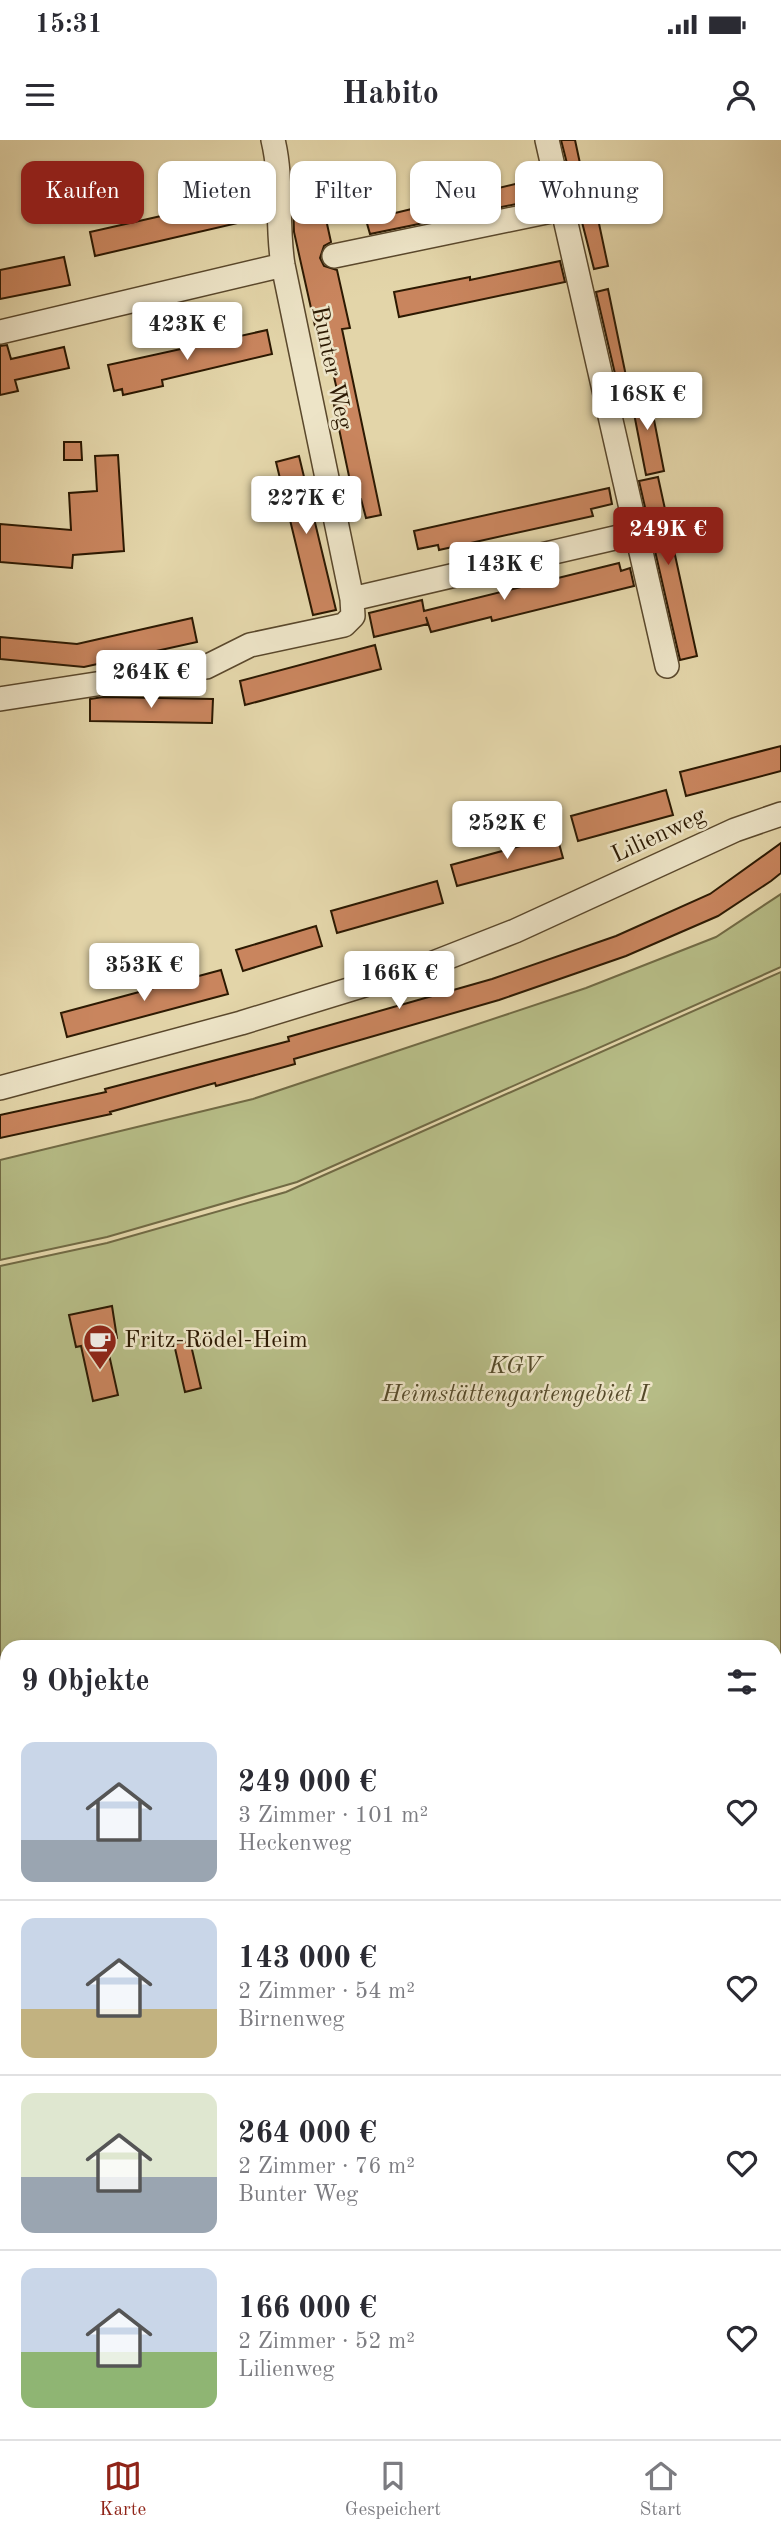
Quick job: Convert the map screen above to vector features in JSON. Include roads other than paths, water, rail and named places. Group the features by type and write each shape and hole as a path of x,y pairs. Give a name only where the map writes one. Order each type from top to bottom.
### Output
{"street":[{"name":"Bunter Weg","path":"273,140 278,166 278,223 283,265 352,598"},
{"path":"547,140 551,161"},
{"path":"334,256 515,219"},
{"path":"564,224 667,666"},
{"path":"0,332 283,265"},
{"path":"0,699 214,665 243,647 346,624 353,615 352,598 636,533"},
{"name":"Lilienweg","path":"0,1088 241,1023 422,967 515,931 735,830 781,814"}],"place":[{"name":"Fritz-Rödel-Heim","path":"100,1371"}],"park label":[{"name":"KGV Heimstättengartengebiet I","path":"515,1381"}]}
